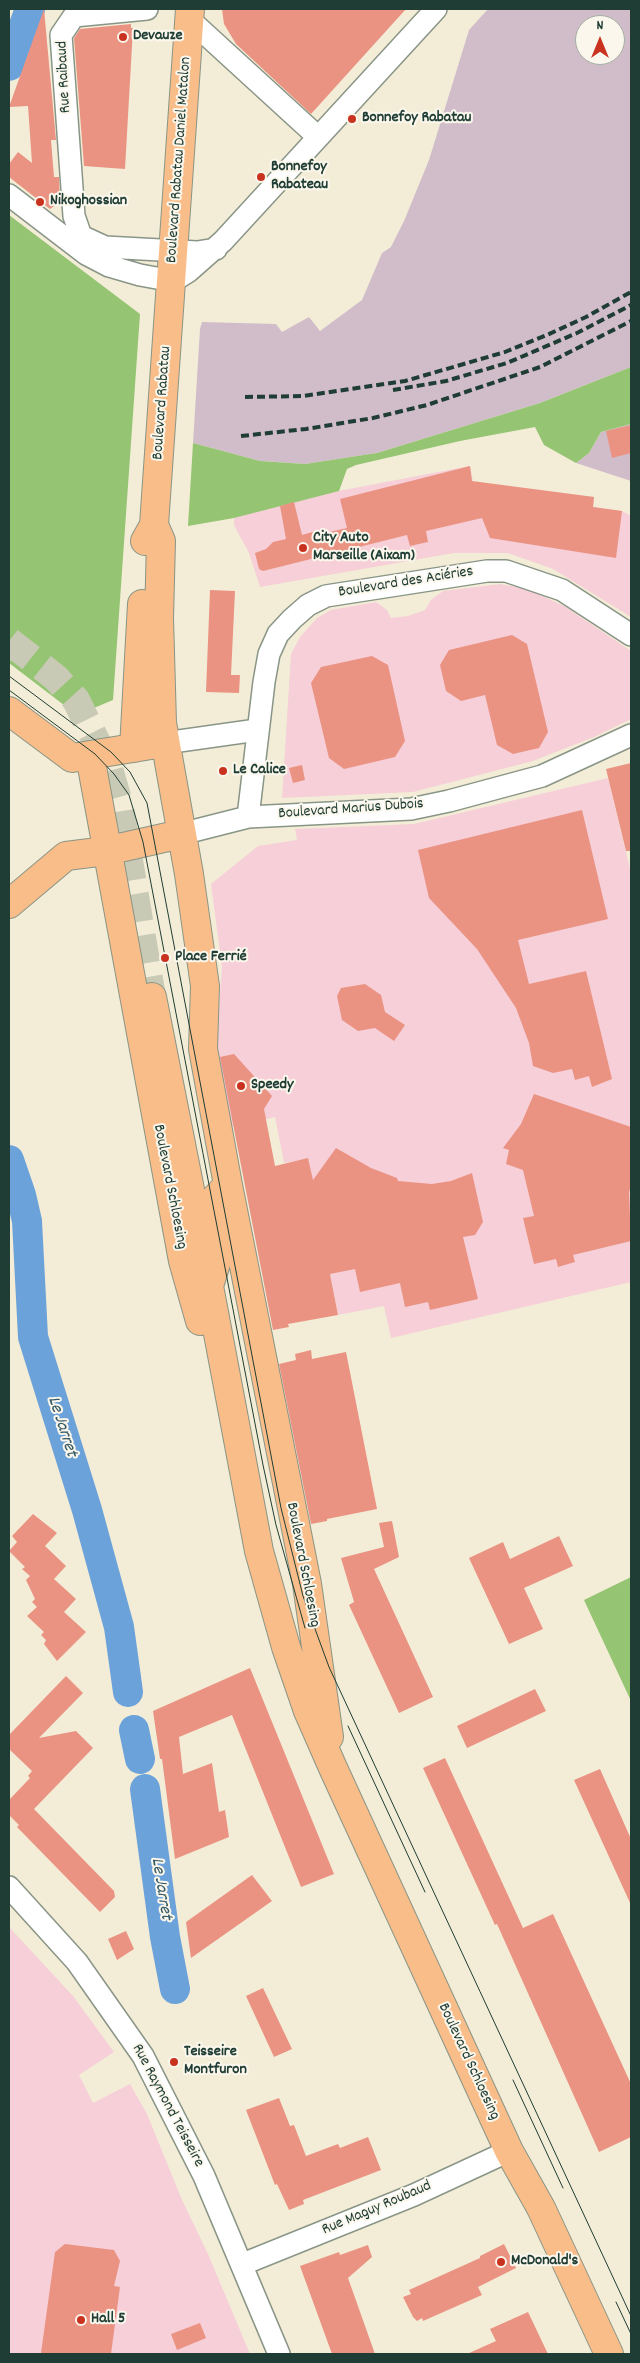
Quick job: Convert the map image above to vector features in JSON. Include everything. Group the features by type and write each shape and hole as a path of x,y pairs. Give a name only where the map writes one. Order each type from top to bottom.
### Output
{"main road":[{"name":"Boulevard Rabatau Daniel Matalon","path":"173,281 190,14"},
{"name":"Boulevard Rabatau","path":"173,281 154,525 161,541 158,618 162,723 181,834"},
{"name":"Boulevard Rabatau","path":"134,748 144,540 154,525"},
{"path":"9,711 72,758 165,743"},
{"name":"Boulevard Schloesing","path":"90,756 183,1261 209,1354 236,1486 252,1516"},
{"path":"9,904 66,856 106,851 181,834"},
{"name":"Boulevard Schloesing","path":"181,834 190,874 204,986 203,1049 228,1186 307,1584 333,1768"},
{"path":"152,997 209,1286"},
{"name":"Boulevard Schloesing","path":"228,1186 208,1207 217,1260 209,1286 259,1551 286,1647 308,1711 333,1768 509,2151 541,2208 608,2354"}],"street":[{"name":"Rue Raibaud","path":"147,9 74,16 61,35 74,216 81,236 105,247 197,252 216,249"},
{"path":"9,196 66,240 109,266 140,275 173,281 190,271 216,249 436,9"},
{"path":"190,14 318,137"},
{"name":"Rue Raibaud","path":"66,240 74,216"},
{"name":"Boulevard des Aciéries","path":"248,817 257,730 269,654 278,634 308,605 326,596 440,577 487,571 506,571 562,590 631,635"},
{"path":"165,743 257,730"},
{"name":"Boulevard Marius Dubois","path":"181,834 248,817 411,809 449,801 542,776 631,735"},
{"name":"Rue Raymond Teisseire","path":"9,1886 77,1962 143,2056 204,2176 243,2264 279,2354"},
{"name":"Rue Maguy Roubaud","path":"243,2264 414,2195 509,2151"}],"shaded area":[{"path":"488,9 631,9 631,367 540,403 377,453 305,464 260,461 193,443 202,322 276,324 282,332 309,317 320,331 362,300 382,253 391,247 404,221 429,160 469,30"},
{"path":"631,424 631,481 576,463 589,453 601,432"},
{"path":"470,466 473,482 594,497 593,507 622,511 631,516 631,617 553,569 508,553 454,553 260,587 249,553 234,525 234,518 323,494"},
{"path":"500,584 528,589 564,606 631,651 631,719 594,737 533,761 413,792 282,798 291,654 300,637 317,618 331,610 376,602 387,610 391,618 408,616 425,610 431,600 443,591"},
{"path":"608,778 631,873 631,1282 391,1338 384,1306 338,1315 308,1159 284,1163 275,1117 231,1127 216,1046 222,967 211,884 258,846 297,840 295,829 414,824"},
{"path":"9,1927 73,1996 114,2052 79,2075 93,2103 130,2084 147,2114 182,2200 208,2254 250,2354 9,2354"}],"green space":[{"path":"9,215 140,314 113,700 77,715 9,663 13,656 9,652"},
{"path":"631,367 631,424 601,432 589,453 576,463 544,445 535,427 460,441 356,465 347,469 339,491 234,518 188,526 193,443 260,461 305,464 377,453 540,403"},
{"path":"631,1577 631,1701 584,1600"}],"building":[{"path":"44,9 56,140 51,140 54,177 59,177 60,202 50,209 9,177 9,164 18,152 32,163 28,106 9,107"},
{"path":"222,9 406,9 311,114 236,44 224,24"},
{"path":"131,24 131,28 133,28 125,169 84,166 74,38 80,29"},
{"path":"631,425 631,453 612,458 606,431"},
{"path":"470,466 472,481 594,497 593,507 622,511 616,558 490,538 482,518 426,531 428,542 410,546 407,535 263,571 259,569 255,553 266,549 273,542 286,539 280,506 294,502 302,535 316,531 316,535 347,528 340,499"},
{"path":"210,590 235,591 231,675 240,675 239,693 206,692"},
{"path":"512,635 527,644 548,732 539,748 513,754 497,745 485,695 461,701 446,691 440,665 449,650"},
{"path":"372,656 388,665 405,741 395,757 344,769 329,758 311,683 321,667"},
{"path":"631,763 631,851 626,851 606,769"},
{"path":"302,765 305,780 293,783 289,768"},
{"path":"582,810 608,919 518,940 529,984 586,971 612,1079 592,1087 589,1076 575,1080 572,1069 553,1073 533,1066 529,1043 516,1008 477,949 429,898 418,850"},
{"path":"365,984 381,995 385,1012 405,1025 394,1041 375,1028 358,1031 342,1020 337,996 341,988"},
{"path":"234,1054 272,1096 264,1109 275,1166 308,1158 313,1180 336,1148 371,1168 397,1178 398,1181 432,1184 451,1181 472,1173 483,1222 475,1235 463,1237 478,1299 430,1310 428,1302 405,1307 400,1283 360,1292 355,1269 330,1274 338,1315 288,1324 289,1327 273,1330 220,1057"},
{"path":"534,1094 631,1127 631,1186 629,1192 631,1241 573,1255 575,1262 558,1267 556,1259 534,1264 523,1218 534,1216 523,1170 506,1164 509,1150 503,1148 521,1124"},
{"path":"311,1350 312,1359 346,1352 377,1509 311,1524 279,1364 296,1360 295,1354"},
{"path":"33,1514 57,1533 45,1546 66,1566 54,1579 76,1599 64,1612 86,1632 57,1661 44,1644 46,1640 41,1635 44,1632 27,1616 37,1607 32,1602 35,1599 26,1580 30,1576 22,1569 25,1567 9,1551 17,1542 12,1536"},
{"path":"392,1521 399,1557 374,1569 433,1697 399,1713 349,1605 354,1602 341,1558 384,1547 379,1523"},
{"path":"559,1536 573,1566 524,1588 543,1629 509,1644 469,1558 503,1542 510,1559"},
{"path":"250,1668 334,1874 301,1887 232,1715 179,1737 183,1774 212,1763 219,1812 225,1810 229,1837 175,1859 162,1759 160,1759 153,1711"},
{"path":"66,1676 83,1693 39,1738 76,1731 93,1748 34,1809 114,1891 115,1897 100,1912 17,1827 19,1825 9,1815 9,1800 30,1778 28,1776 32,1771 9,1749 9,1735"},
{"path":"535,1689 546,1711 467,1748 457,1726"},
{"path":"445,1758 523,1928 553,1914 631,2084 631,2137 599,2152 497,1924 495,1925 423,1768"},
{"path":"600,1769 631,1839 631,1905 574,1780"},
{"path":"252,1875 272,1901 191,1958 186,1922"},
{"path":"126,1931 134,1949 117,1960 108,1939"},
{"path":"263,1988 292,2049 274,2057 246,1996"},
{"path":"279,2098 290,2126 294,2125 306,2156 338,2144 340,2148 368,2137 381,2170 303,2200 304,2204 289,2210 277,2184 275,2185 246,2110"},
{"name":"Hall 5","path":"65,2244 114,2250 120,2261 114,2286 120,2287 111,2354 41,2353 55,2252"},
{"path":"504,2244 516,2268 478,2287 482,2295 423,2321 422,2318 417,2321 413,2317 403,2297 411,2294 409,2290 480,2258 480,2256"},
{"path":"368,2245 372,2257 348,2278 375,2354 332,2354 300,2266 339,2252 340,2255"},
{"path":"528,2312 548,2354 467,2354 496,2341 490,2329"},
{"path":"200,2323 206,2338 177,2350 171,2334"}],"waterway":[{"name":"Le Jarret","path":"9,66 30,9"},
{"name":"Le Jarret","path":"9,1160 21,1195 27,1221 33,1337 87,1510 119,1627 128,1692"},
{"name":"Le Jarret","path":"134,1730 140,1759"},
{"name":"Le Jarret","path":"145,1789 165,1937 175,1989"}],"tunnel":[{"path":"9,641 56,678 76,700 108,765 120,807 152,997"}],"tram line":[{"path":"9,676 111,752 130,772 147,803 281,1508 303,1596 329,1667 631,2316"},
{"path":"9,690 95,754 114,774 129,795 143,842 263,1465 276,1525 305,1628"},
{"path":"348,1726 425,1892"},
{"path":"513,2080 563,2188"},
{"path":"616,2302 631,2334"}],"railway":[{"path":"245,397 303,396 405,381 505,352 586,317 631,292"},
{"path":"393,390 446,381 507,363 577,333 631,305"},
{"path":"241,436 306,429 373,418 427,405 540,367 631,321"}],"place":[{"name":"Devauze","path":"123,37"},
{"name":"Bonnefoy Rabatau","path":"352,119"},
{"name":"Bonnefoy Rabateau","path":"261,177"},
{"name":"Nikoghossian","path":"40,202"},
{"name":"City Auto Marseille (Aixam)","path":"303,548"},
{"name":"Le Calice","path":"223,771"},
{"name":"Place Ferrié","path":"165,958"},
{"name":"Speedy","path":"241,1086"},
{"name":"Teisseire Montfuron","path":"174,2062"},
{"name":"McDonald's","path":"501,2262"},
{"name":"Hall 5","path":"81,2320"}]}
